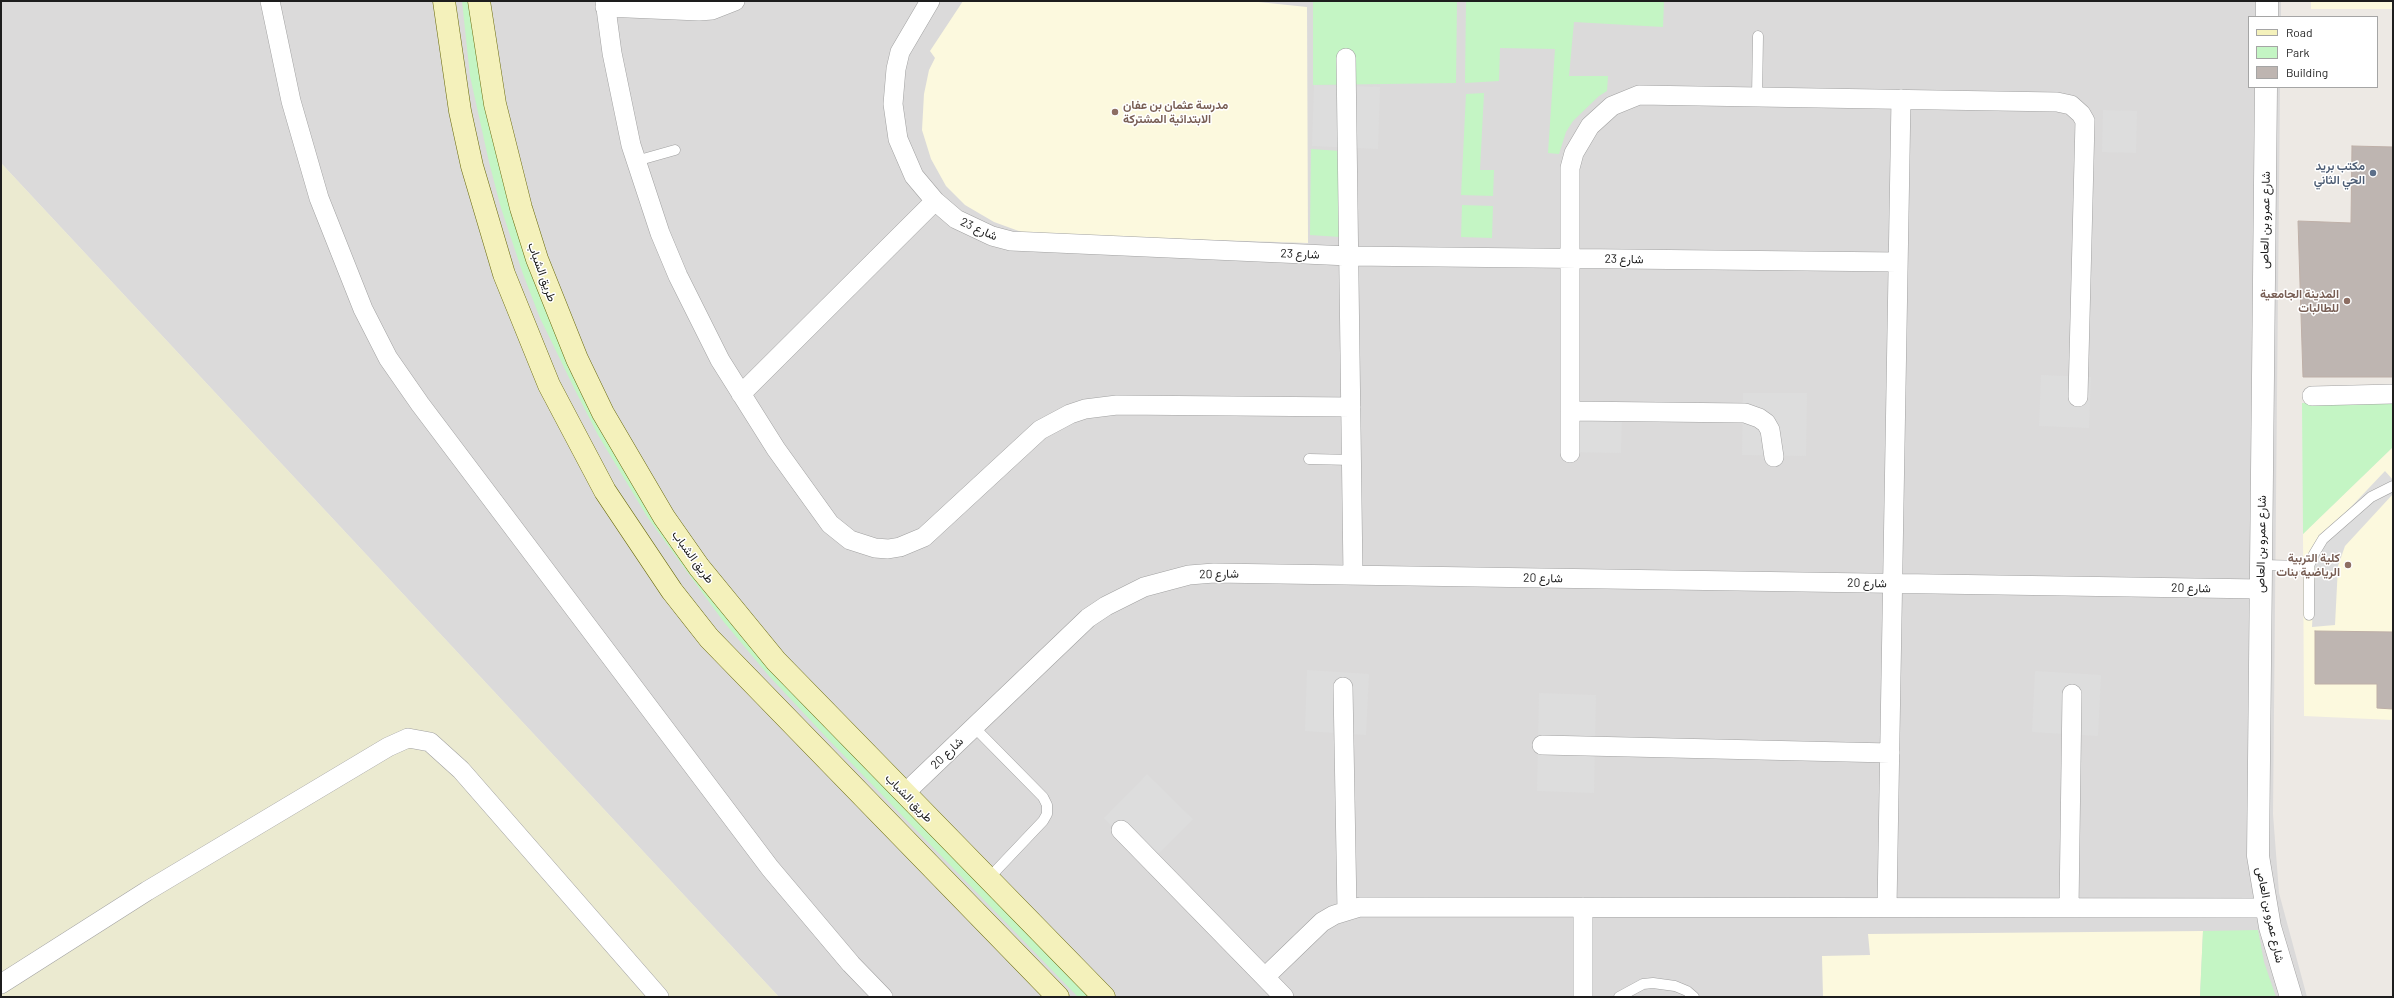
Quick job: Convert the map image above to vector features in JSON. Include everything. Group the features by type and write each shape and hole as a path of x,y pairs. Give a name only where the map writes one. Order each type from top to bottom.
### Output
{"main road":[{"path":"444,1 459,104 472,166 504,274 549,385 576,439 605,491 642,548 709,638 1058,997"},
{"name":"طريق الشباب","path":"479,1 495,104 520,208 556,309 604,413 633,466 664,517 699,567 736,615 776,661 1104,997"}],"street":[{"path":"270,1 291,101 319,198 363,309 388,358 420,404 770,868 846,958 884,997"},
{"path":"735,1 712,10 699,11 605,4 620,99 636,161 660,233 678,276 702,326 741,394 776,450 830,524 839,533 862,545 888,549 900,547 924,537 1026,441 1040,430 1070,414 1101,406 1351,407"},
{"name":"شارع 23","path":"930,1 900,52 893,87 893,104 898,139 914,176 935,201 956,219 973,229 1011,241 1348,256 1897,262"},
{"path":"2267,1 2267,16"},
{"path":"1346,58 1353,576"},
{"name":"شارع عمرو بن العاص","path":"2266,88 2258,856 2266,908 2291,997"},
{"path":"1570,453 1570,168 1581,138 1600,115 1625,100 1640,95 2057,102 2071,105 2081,114 2084,121 2078,397"},
{"path":"1887,907 1901,99"},
{"path":"741,394 935,201"},
{"path":"2312,396 2393,394"},
{"path":"1570,411 1745,413 1759,418 1770,430 1774,457"},
{"name":"شارع 20","path":"905,793 1088,618 1118,599 1144,587 1189,575 1214,573 2261,589"},
{"path":"1343,687 1346,910"},
{"path":"2069,908 2072,694"},
{"path":"1,984 147,891 388,747 408,738 430,742 461,770 659,997"},
{"path":"1542,745 1890,753"},
{"path":"1121,830 1284,997"},
{"path":"1265,977 1322,922 1346,910 1360,907 2266,908"},
{"path":"1583,907 1583,997"}],"lane":[{"path":"1757,97 1758,36"},
{"path":"636,161 675,150"},
{"path":"1309,459 1352,460"},
{"path":"2309,615 2309,566 2323,539 2371,497 2393,486"},
{"path":"2261,565 2309,566"},
{"path":"974,727 1043,797 1047,805 1047,814 1043,821 988,879"},
{"path":"1619,997 1643,984 1653,983 1675,986 1687,991 1694,997"}],"shaded area":[{"path":"1,1 2281,1 2281,16 2248,16 2248,88 2280,88 2273,814 2279,893 2307,997 779,997 1,163"},
{"name":"مدرسة عثمان بن عفان الابتدائية المشتركة","path":"963,1 1249,1 1307,7 1308,243 1027,234 994,222 965,205 946,186 931,159 922,130 924,94 929,70 935,58 930,51"},
{"path":"2311,1 2393,1 2393,9 2311,9"},
{"path":"1314,85 1380,87 1378,149 1312,146"},
{"path":"2103,110 2137,111 2136,153 2102,152"},
{"path":"2041,375 2091,377 2089,428 2039,426"},
{"path":"1743,393 1807,393 1806,456 1742,455"},
{"path":"1562,414 1622,416 1621,453 1561,452"},
{"name":"كلية التربية الرياضية بنات","path":"2393,447 2393,720 2304,716 2303,534"},
{"path":"2385,471 2393,480 2393,494 2345,546 2338,566 2335,625 2312,627 2316,544"},
{"path":"1307,670 1369,674 1366,735 1305,731"},
{"path":"2035,671 2101,675 2098,736 2032,732"},
{"path":"1539,693 1596,695 1594,793 1537,791"},
{"path":"1147,774 1193,819 1149,863 1104,818"},
{"path":"2203,931 2200,997 1823,997 1822,956 1870,955 1868,934"}],"green space":[{"path":"462,1 476,1 545,292 709,582 1096,997 1078,997 827,738 769,676 723,621 648,518 598,435 540,318 523,274 501,208 489,162 470,76"},
{"path":"1313,1 1457,1 1456,83 1313,85"},
{"path":"1466,1 1664,1 1663,27 1574,22 1569,76 1608,76 1607,91 1599,96 1573,121 1566,132 1559,154 1548,153 1555,49 1500,48 1499,81 1465,83"},
{"path":"1484,93 1480,170 1494,170 1493,196 1461,195 1466,94"},
{"path":"1311,149 1341,151 1340,237 1310,235"},
{"path":"1,163 725,939 779,997 1,997"},
{"path":"1462,205 1493,206 1492,238 1461,237"},
{"path":"2393,401 2393,447 2303,534 2302,403"},
{"path":"2258,930 2264,962 2276,997 2200,997 2203,931"}],"building":[{"name":"المدينة الجامعية للطالبات","path":"2352,146 2393,147 2393,377 2303,377 2298,221 2351,223"},
{"path":"2315,631 2393,632 2393,709 2377,708 2377,684 2315,684"}],"place":[{"name":"مدرسة عثمان بن عفان الابتدائية المشتركة","path":"1115,112"},
{"name":"مكتب بريد الحي الثاني","path":"2373,173"},
{"name":"المدينة الجامعية للطالبات","path":"2347,301"},
{"name":"كلية التربية الرياضية بنات","path":"2348,565"}]}
